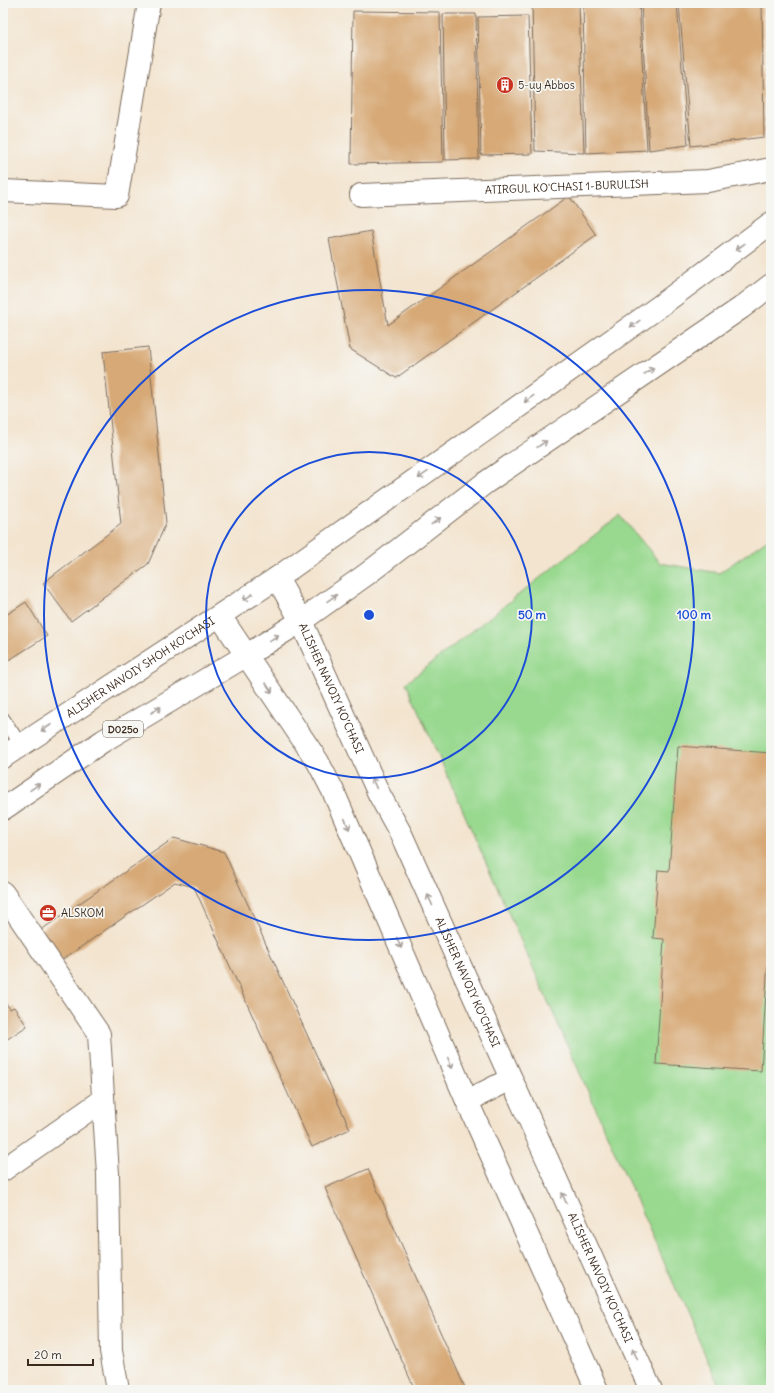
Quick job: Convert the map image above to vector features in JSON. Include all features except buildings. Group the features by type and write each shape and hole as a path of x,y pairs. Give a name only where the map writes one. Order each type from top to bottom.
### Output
{"main road":[{"path":"3,191 117,196 150,3"},
{"name":"ATIRGUL KO'CHASI 1-BURULISH","path":"361,195 708,181 771,169"},
{"name":"ALISHER NAVOIY SHOH KO'CHASI","path":"3,757 277,578 650,313 771,224"},
{"path":"301,621 367,574 485,483 771,286"},
{"name":"ALISHER NAVOIY KO’CHASI","path":"277,578 301,621 379,794 401,834 650,1390"},
{"path":"220,616 318,762 333,791 467,1101 597,1390"},
{"name":"D025o","path":"3,809 103,742 301,621"},
{"path":"3,893 99,1034 108,1174 111,1351 118,1390"},
{"path":"467,1101 511,1079"},
{"path":"3,1170 104,1100"}],"lane":[{"path":"3,718 21,745"}],"green space":[{"path":"620,515 660,563 719,573 771,537 771,1390 721,1390 406,683"}],"place":[{"name":"5-uy Abbos","path":"505,85"},
{"name":"ALSKOM","path":"48,913"}]}
